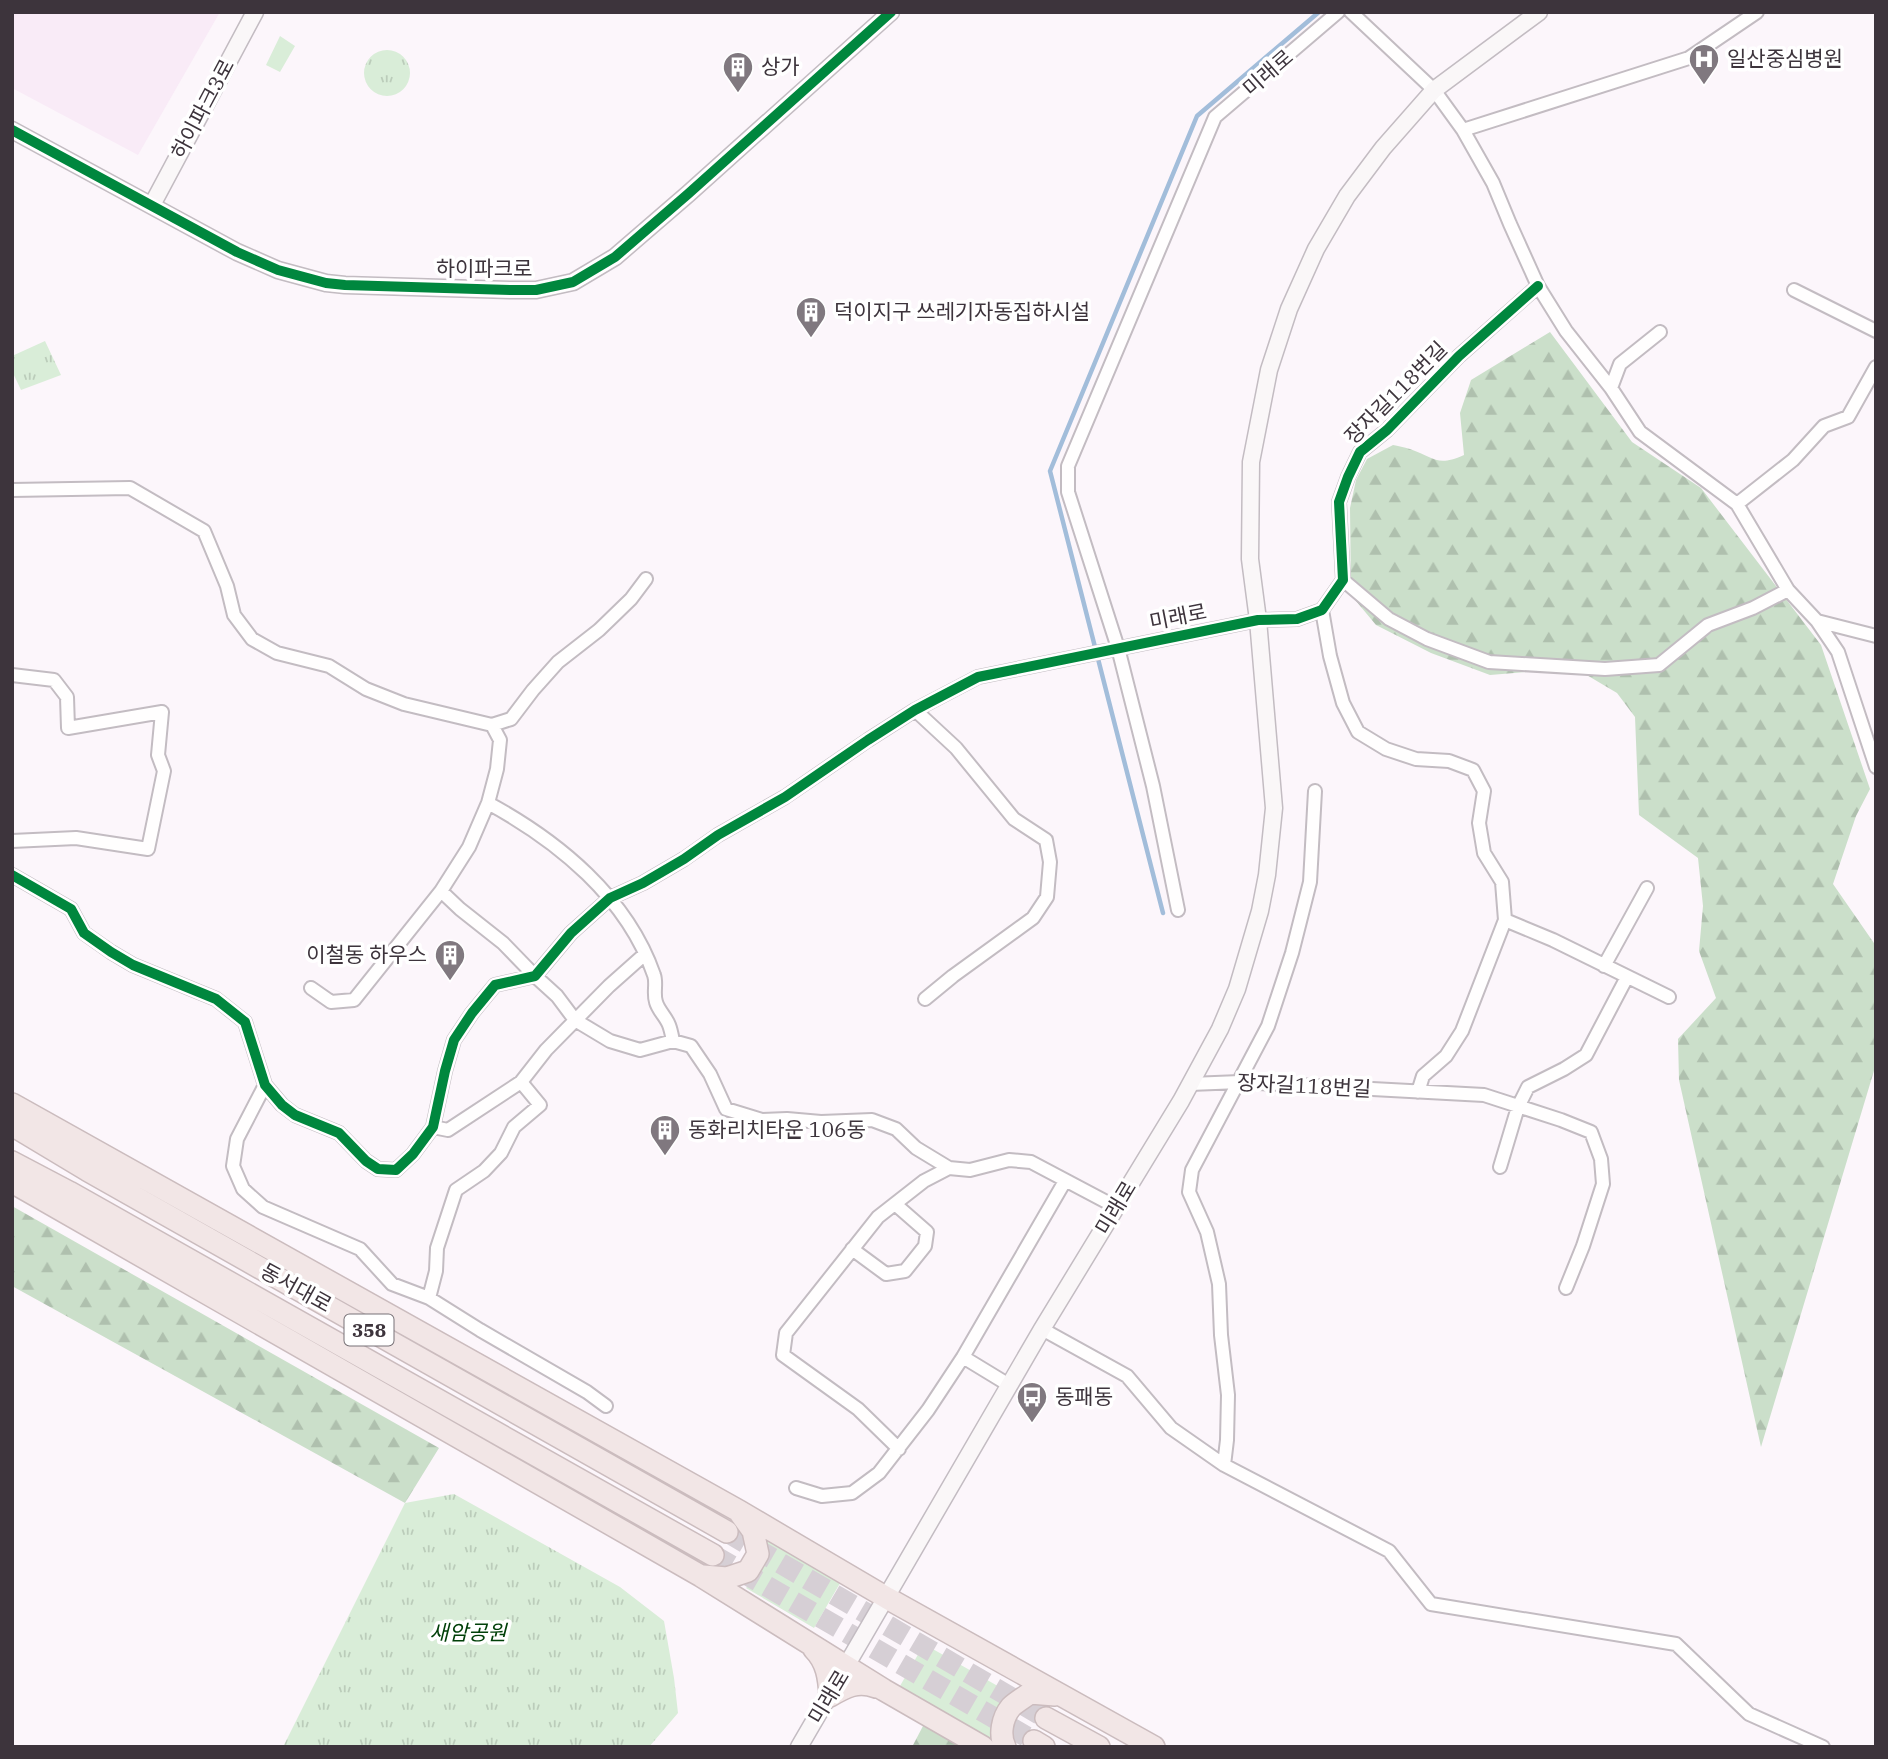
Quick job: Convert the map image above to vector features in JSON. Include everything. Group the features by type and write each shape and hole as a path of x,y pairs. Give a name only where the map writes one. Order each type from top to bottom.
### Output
{"highway":[{"path":"12,1104 1154,1747"},
{"name":"동서대로","path":"12,1125 86,1170 727,1532"},
{"name":"동서대로","path":"12,1161 713,1555"},
{"path":"12,1182 701,1576 884,1690 983,1747"},
{"path":"701,1576 727,1578 748,1571 758,1554 753,1531 739,1511"},
{"path":"805,1641 818,1652 825,1664 830,1696 857,1684 869,1684 884,1690"},
{"path":"1005,1747 1002,1724 1011,1707 1030,1693 1061,1695"},
{"path":"1046,1718 1099,1747"}],"street":[{"name":"하이파크3로","path":"152,205 255,12"},
{"name":"하이파크로","path":"12,130 237,252 278,270 326,283 345,285 536,290 573,282 615,257 891,12"},
{"name":"미래로","path":"1258,620 1112,649 1068,492 1068,466 1215,117 1338,12"},
{"path":"1351,12 1434,90 1463,130 1493,183 1538,286 1566,331 1611,388 1640,432 1737,504 1788,590 1817,621 1838,652 1876,767"},
{"name":"미래로","path":"799,1747 1042,1329 1190,1084 1220,1029 1237,989 1260,911 1274,808 1258,620 1250,559 1251,461 1269,369 1285,321 1316,249 1347,196 1382,148 1434,90 1539,12"},
{"path":"1463,130 1689,58 1757,12"},
{"name":"장자길118번길","path":"1343,580 1339,502 1360,452 1387,430 1459,356 1538,286"},
{"path":"1794,290 1876,331"},
{"path":"1611,388 1620,364 1660,332"},
{"path":"1737,504 1793,460 1824,426 1848,417 1876,368"},
{"path":"12,490 130,488 205,531 227,586 234,615 252,639 277,653 329,666 366,690 404,704 492,726 511,719 558,662 599,630 631,599 646,579"},
{"path":"1258,620 1297,618 1322,610 1343,580 1389,619 1427,639 1489,662 1605,669 1660,665 1709,625 1754,608 1788,590"},
{"path":"1322,610 1330,656 1343,703 1358,732 1386,749 1416,759 1449,761 1473,770 1484,792 1479,823 1484,853 1502,882 1505,920 1462,1031 1446,1056 1423,1076 1418,1092"},
{"path":"1817,621 1876,635"},
{"path":"12,875 71,909 84,933 111,952 133,965 216,999 245,1022 265,1085 282,1105 295,1115 339,1133 366,1161 378,1168 396,1170 413,1154 433,1128 454,1040 495,985 535,976 570,933 610,898 643,883 684,859 718,835 785,797 915,710 978,677 1112,649 1153,786 1178,910"},
{"path":"12,675 54,680 68,697 68,729 162,712 158,755 164,771 148,849 76,838 12,841"},
{"path":"915,710 956,748 1014,819 1045,840 1050,862 1047,897 1032,918 925,999"},
{"path":"311,988 331,1002 354,1000 441,891 469,847 488,803 497,769 500,740 492,726"},
{"path":"1224,1465 1228,1395 1221,1335 1219,1284 1207,1232 1189,1192 1192,1170 1268,1026 1292,953 1310,882 1315,790"},
{"path":"488,803 557,846 610,898 629,923 645,954 655,978 655,1001 669,1025 673,1041"},
{"path":"1604,966 1647,888"},
{"path":"441,891 503,943 557,996 575,1020 610,1041 640,1049 673,1041 691,1046 710,1074 726,1109 762,1120 872,1120 896,1129 916,1148 949,1168 970,1170 1009,1160 1031,1162 1116,1207"},
{"path":"1505,920 1553,940 1669,997"},
{"path":"433,1128 448,1130 521,1082 546,1049 645,954"},
{"path":"1500,1167 1518,1107 1528,1087 1586,1055 1627,977"},
{"path":"429,1298 436,1271 437,1248 456,1191 484,1171 501,1153 514,1127 540,1105 521,1082"},
{"name":"장자길118번길","path":"1190,1084 1240,1082 1483,1095 1591,1132 1601,1158 1603,1184 1566,1288"},
{"path":"265,1085 237,1139 233,1166 243,1189 263,1207 360,1249 392,1284 429,1298 606,1406"},
{"path":"899,1449 858,1409 783,1355 786,1334 878,1217 924,1181 949,1168"},
{"path":"796,1488 822,1496 852,1493 879,1473 928,1410 963,1357 1065,1181"},
{"path":"852,1249 886,1273 905,1271 925,1246 927,1232 895,1204"},
{"path":"1042,1329 1127,1376 1171,1428 1224,1465 1389,1551 1431,1604 1676,1644 1749,1714 1823,1747"},
{"path":"963,1357 1009,1385"}],"shaded area":[{"path":"12,12 220,12 138,155 12,88"}],"green space":[{"path":"280,36 295,46 280,72 266,65"},
{"path":"387,50 403,57 410,73 403,89 387,96 371,89 364,73 371,57"},
{"path":"1550,332 1632,442 1701,488 1821,645 1870,789 1856,816 1833,884 1876,946 1876,1064 1761,1447 1679,1080 1678,1039 1716,998 1699,951 1703,906 1698,858 1639,815 1635,717 1617,693 1585,674 1538,671 1490,675 1431,653 1376,625 1351,595 1350,508 1356,480 1367,459 1393,445 1442,461 1464,455 1460,413 1471,380"},
{"path":"45,341 61,375 21,390 12,371 12,356"},
{"path":"12,1206 439,1448 405,1503 12,1286"},
{"name":"새암공원","path":"454,1494 620,1587 664,1621 678,1713 649,1747 283,1747 405,1503"},
{"path":"766,1533 843,1578 814,1628 746,1588 767,1558"},
{"path":"924,1644 1010,1693 993,1723 993,1743 902,1692 900,1686"},
{"path":"924,1726 961,1747 912,1747"}],"waterway":[{"path":"1163,913 1050,471 1197,116 1319,12"}],"tunnel":[{"path":"727,1532 1046,1718"},
{"path":"713,1555 1034,1741"}],"cycle path":[{"path":"12,130 237,252 278,270 326,283 345,285 536,290 573,282 615,257 891,12"},
{"path":"12,875 71,909 84,933 111,952 133,965 216,999 245,1022 265,1085 282,1105 295,1115 339,1133 366,1161 378,1169 396,1170 413,1154 433,1127 454,1040 495,985 535,976 571,933 610,898 643,883 718,835 785,797 915,710 978,677 1258,620 1297,619 1322,610 1343,580 1339,502 1360,452 1387,430 1459,356 1538,286"}],"place":[{"name":"일산중심병원","path":"1704,86"},
{"name":"상가","path":"738,94"},
{"name":"덕이지구 쓰레기자동집하시설","path":"811,339"},
{"name":"이철동 하우스","path":"450,982"},
{"name":"동화리치타운 106동","path":"665,1157"},
{"name":"동패동","path":"1032,1424"}]}
